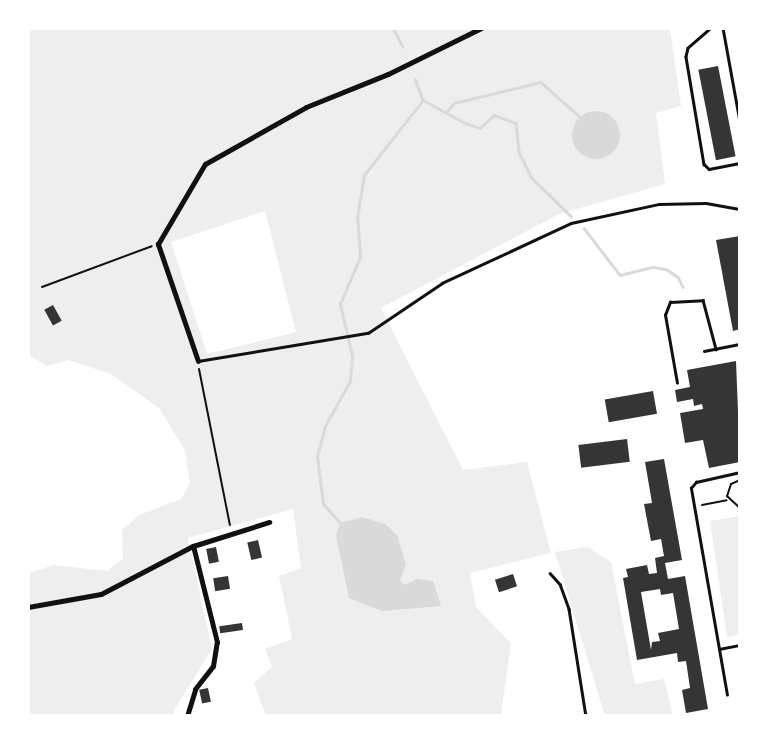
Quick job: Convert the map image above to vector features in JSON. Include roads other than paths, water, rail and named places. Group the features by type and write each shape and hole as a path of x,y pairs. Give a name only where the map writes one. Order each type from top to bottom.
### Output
{"street":[{"path":"198,361 158,244 205,164 306,107 388,74 481,28"},
{"path":"28,607 101,594 193,546 269,522"},
{"path":"187,716 195,688 213,666 217,642 193,546"}],"lane":[{"path":"711,28 688,48 686,57 704,164 709,169 740,163"},
{"path":"723,28 740,122"},
{"path":"198,361 368,333 442,283 571,223 659,204 706,203 740,209"},
{"path":"677,383 666,315 670,302 703,300 716,349"},
{"path":"704,351 740,344"},
{"path":"727,695 691,488 696,482 740,472"},
{"path":"550,573 560,584 569,609 586,716"},
{"path":"719,649 740,645"}],"waterway":[{"path":"393,28 403,47"},
{"path":"415,79 423,100 465,123 480,128 494,115 516,123 519,152 531,177 571,216"},
{"path":"446,112 454,103 541,82 579,116"},
{"path":"340,523 323,504 317,456 325,426 350,381 352,356 340,304 360,257 357,218 364,175 423,100"},
{"path":"584,228 620,275 653,267 666,269 678,277 683,287"}]}
